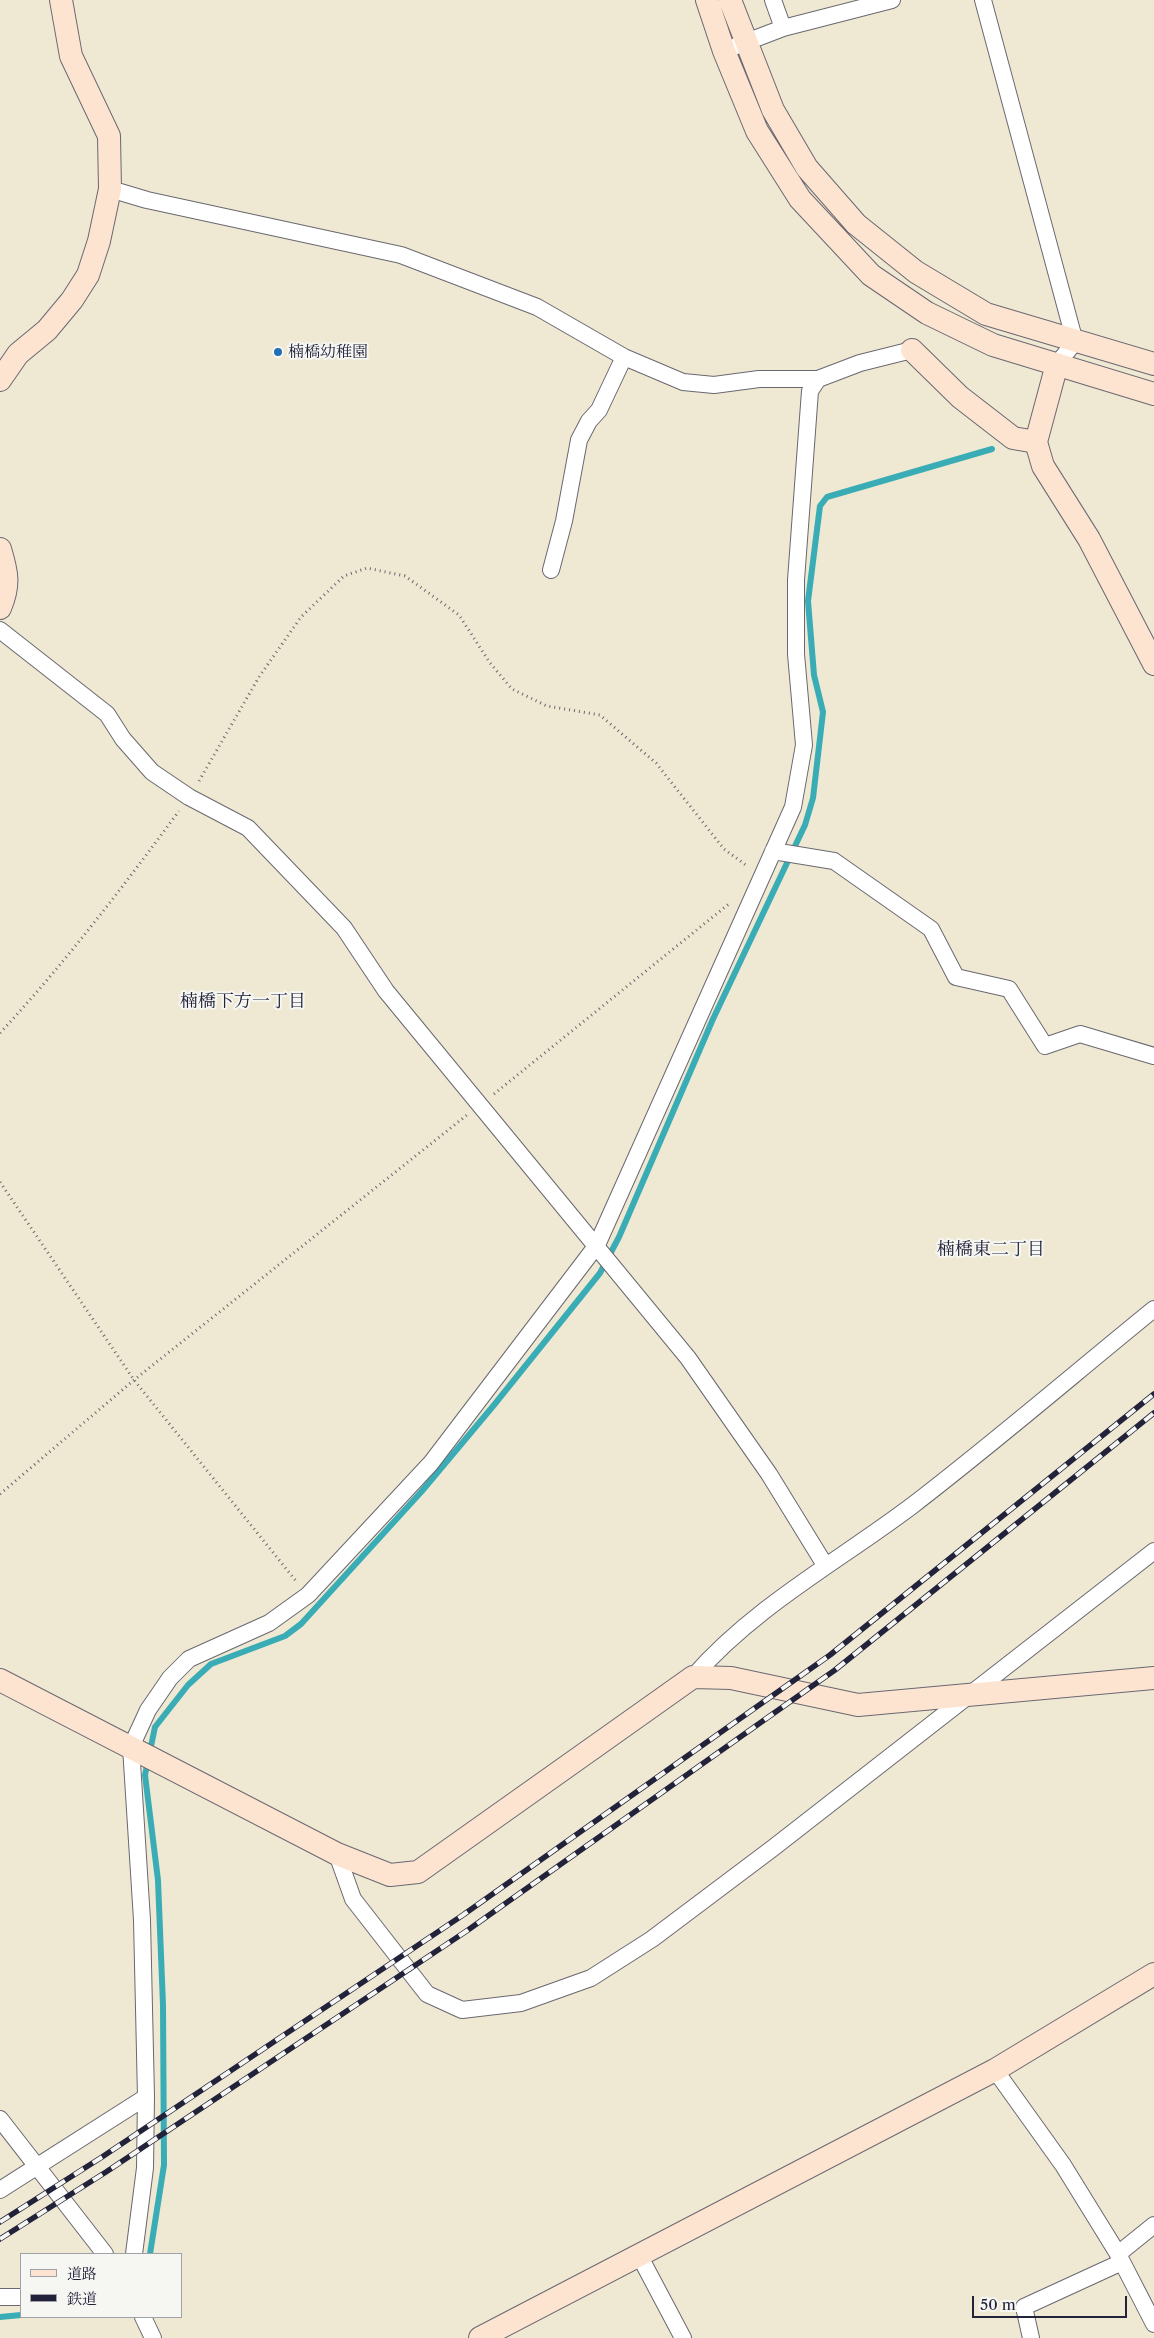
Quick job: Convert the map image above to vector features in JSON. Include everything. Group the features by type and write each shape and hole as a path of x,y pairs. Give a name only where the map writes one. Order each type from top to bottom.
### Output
{"street":[{"path":"0,380 18,354 46,330 67,306 88,275 99,241 110,189 109,136 71,56 61,0"},
{"path":"706,0 724,51 757,131 800,199 871,275 928,313 993,345 1154,394"},
{"path":"730,0 773,110 807,168 856,224 916,272 986,314 1154,364"},
{"path":"773,0 783,28"},
{"path":"724,51 783,28 892,0"},
{"path":"983,0 1075,342"},
{"path":"110,189 147,200 279,230 365,245 401,255 537,307 624,357 684,382 714,384 759,379 818,379 860,362 912,350 960,397 1013,438 1036,442"},
{"path":"1075,342 1056,364 1036,442 1043,466 1089,539 1154,664"},
{"path":"551,570 564,521 579,440 589,421 599,410 624,357"},
{"path":"134,2253 145,2168 146,2097 142,1920 131,1747 148,1710 170,1678 188,1659 269,1623 308,1596 430,1463 597,1245 793,807 804,745 796,654 796,580 810,391 818,379"},
{"path":"0,549 8,575 5,597 0,608"},
{"path":"0,630 107,714 122,739 152,772 189,797 248,828 344,928 386,991 597,1245 688,1358 769,1474 825,1565"},
{"path":"773,851 834,861 931,929 956,977 1009,989 1045,1046 1080,1034 1154,1056"},
{"path":"0,1680 337,1854 390,1875 418,1872 693,1677 721,1646 825,1565 912,1505 1154,1309"},
{"path":"337,1854 352,1899 426,1994 462,2010 521,2003 590,1978 652,1939 974,1693 1154,1551"},
{"path":"693,1677 731,1678 858,1705 1154,1678"},
{"path":"480,2338 995,2070 1154,1974"},
{"path":"995,2070 1063,2165 1120,2258 1154,2324"},
{"path":"0,2190 146,2097"},
{"path":"0,2119 104,2253"},
{"path":"1031,2338 1024,2307 1120,2258 1154,2225"},
{"path":"639,2255 683,2338"},
{"path":"0,2297 20,2297"},
{"path":"143,2318 153,2338"}],"path":[{"path":"0,1033 48,981 85,936 189,797 259,678 301,617 344,576 367,568 405,576 459,615 490,663 512,689 547,706 600,715 656,763 724,849 761,877"},
{"path":"0,1494 134,1380 480,1105 731,901"},
{"path":"0,1182 134,1380 308,1596"}],"waterway":[{"path":"150,2253 164,2165 163,2005 158,1880 145,1775 155,1727 188,1685 211,1664 285,1636 301,1624 422,1491 600,1273 619,1237 713,1019 805,825 813,798 823,712 814,675 808,601 820,506 827,497 992,449"},
{"path":"0,2317 20,2315"}],"railway":[{"path":"0,2222 102,2157 463,1915 830,1655 1154,1394"},
{"path":"0,2239 106,2172 468,1930 835,1670 1154,1413"}],"place":[{"name":"楠橋幼稚園","path":"278,352"}],"district":[{"name":"楠橋下方一丁目","path":"243,1002"},
{"name":"楠橋東二丁目","path":"991,1250"}]}
